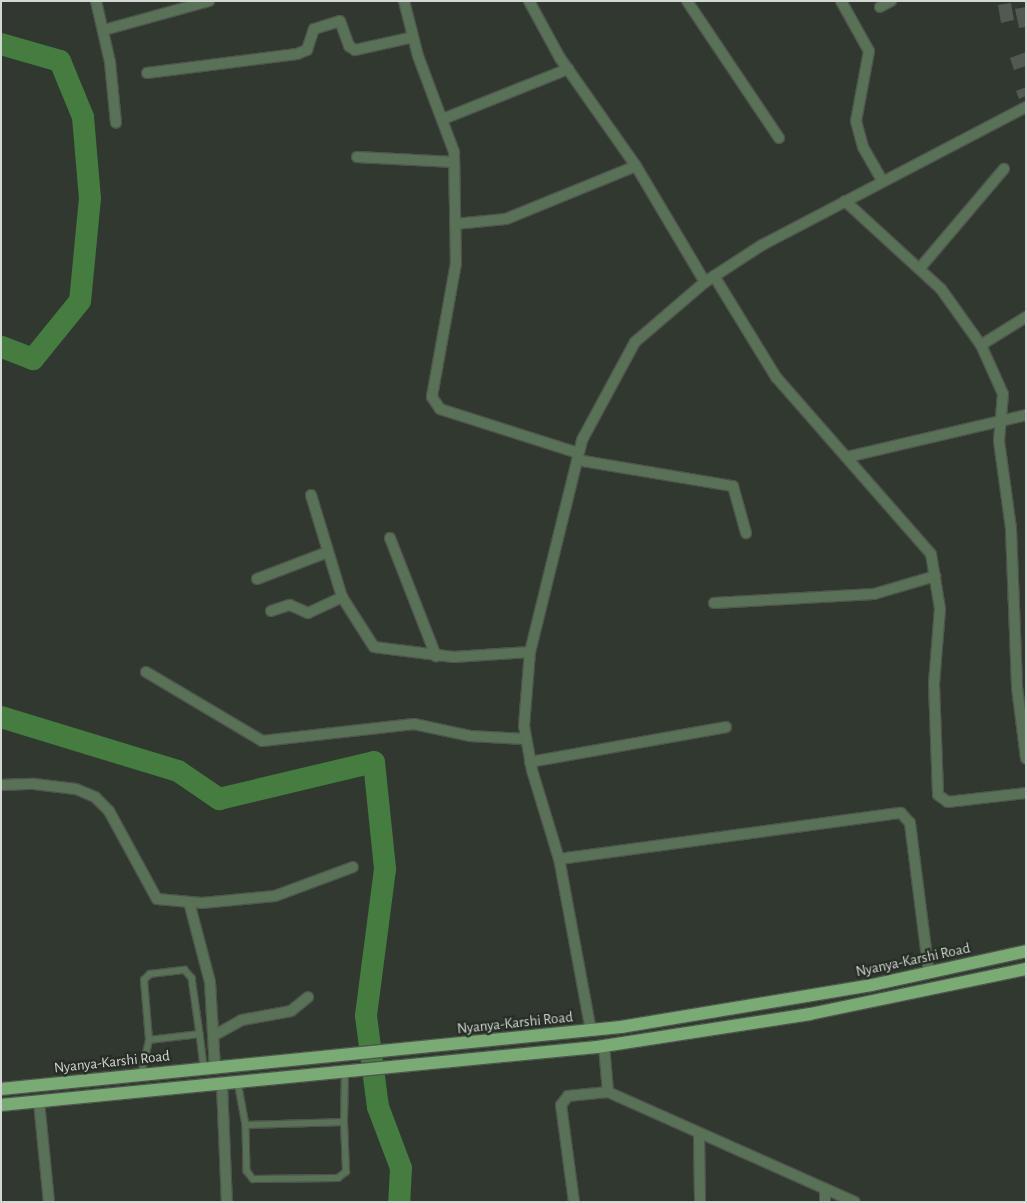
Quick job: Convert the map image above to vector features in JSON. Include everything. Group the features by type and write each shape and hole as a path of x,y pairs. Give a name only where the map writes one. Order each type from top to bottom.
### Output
{"main road":[{"name":"Nyanya-Karshi Road","path":"1,1089 591,1031 723,1013 929,973 1026,951"},
{"name":"Nyanya-Karshi Road","path":"1,1105 604,1046 810,1014 1026,969"}],"street":[{"path":"96,1 104,30 116,123"},
{"path":"104,30 209,1"},
{"path":"404,1 413,37 443,119 454,162 456,263 432,397 435,404 577,457 733,486 746,533"},
{"path":"529,1 568,69 636,166 705,282"},
{"path":"687,1 779,138"},
{"path":"841,1 868,51 856,121 882,182"},
{"path":"880,7 891,1"},
{"path":"147,73 297,54 307,50 314,29 340,22 349,46 355,50 413,37"},
{"path":"443,119 568,69"},
{"path":"591,1031 559,859 525,739 530,652 577,457 606,390 635,342 650,324 705,282 845,201 1026,107"},
{"path":"357,157 454,162"},
{"path":"455,224 506,219 636,166"},
{"path":"920,268 1004,169"},
{"path":"845,201 941,289 982,345 1003,394 999,441 1011,529 1026,758"},
{"path":"714,276 776,377 926,546 935,576 940,609 934,684 938,795 948,802 1026,792"},
{"path":"982,345 1026,317"},
{"path":"846,456 1002,418 1026,415"},
{"path":"311,495 325,553 342,597 374,647 436,656 530,652"},
{"path":"390,538 436,656"},
{"path":"257,579 325,553"},
{"path":"714,602 874,594 935,576"},
{"path":"272,611 290,605 308,613 342,597"},
{"path":"146,672 262,741 414,724 470,736 525,739"},
{"path":"530,762 726,728"},
{"path":"1,785 59,787 95,797 109,811 157,899 189,902 275,896 352,867"},
{"path":"559,859 901,813 910,822 929,973"},
{"path":"189,902 210,982 216,1035 209,1069"},
{"path":"216,1035 242,1020 291,1011 308,997"},
{"path":"604,1046 608,1092"},
{"path":"222,1084 227,1202"},
{"path":"574,1202 561,1106 568,1096 608,1092 699,1136 855,1202"},
{"path":"39,1102 49,1202"},
{"path":"699,1136 700,1202"},
{"path":"825,1189 825,1202"}],"lane":[{"path":"140,1076 149,1040 144,980 150,974 185,970 192,978 200,1034 209,1069"},
{"path":"149,1040 200,1034"},
{"path":"238,1082 246,1125 247,1171 253,1179 338,1178 346,1172 344,1122 345,1070"},
{"path":"246,1125 344,1122"}],"building":[{"path":"1011,3 1014,20 1001,23 998,5"},
{"path":"1026,7 1026,27 1019,28 1015,9"},
{"path":"1026,52 1026,66 1014,70 1010,58"},
{"path":"1026,87 1026,96 1019,99 1016,91"}],"waterway":[{"path":"1,44 60,61 83,117 90,198 80,301 33,359 1,347"},
{"path":"1,717 178,771 219,799 374,762 385,869 366,1016 378,1107 401,1168 399,1202"}]}
